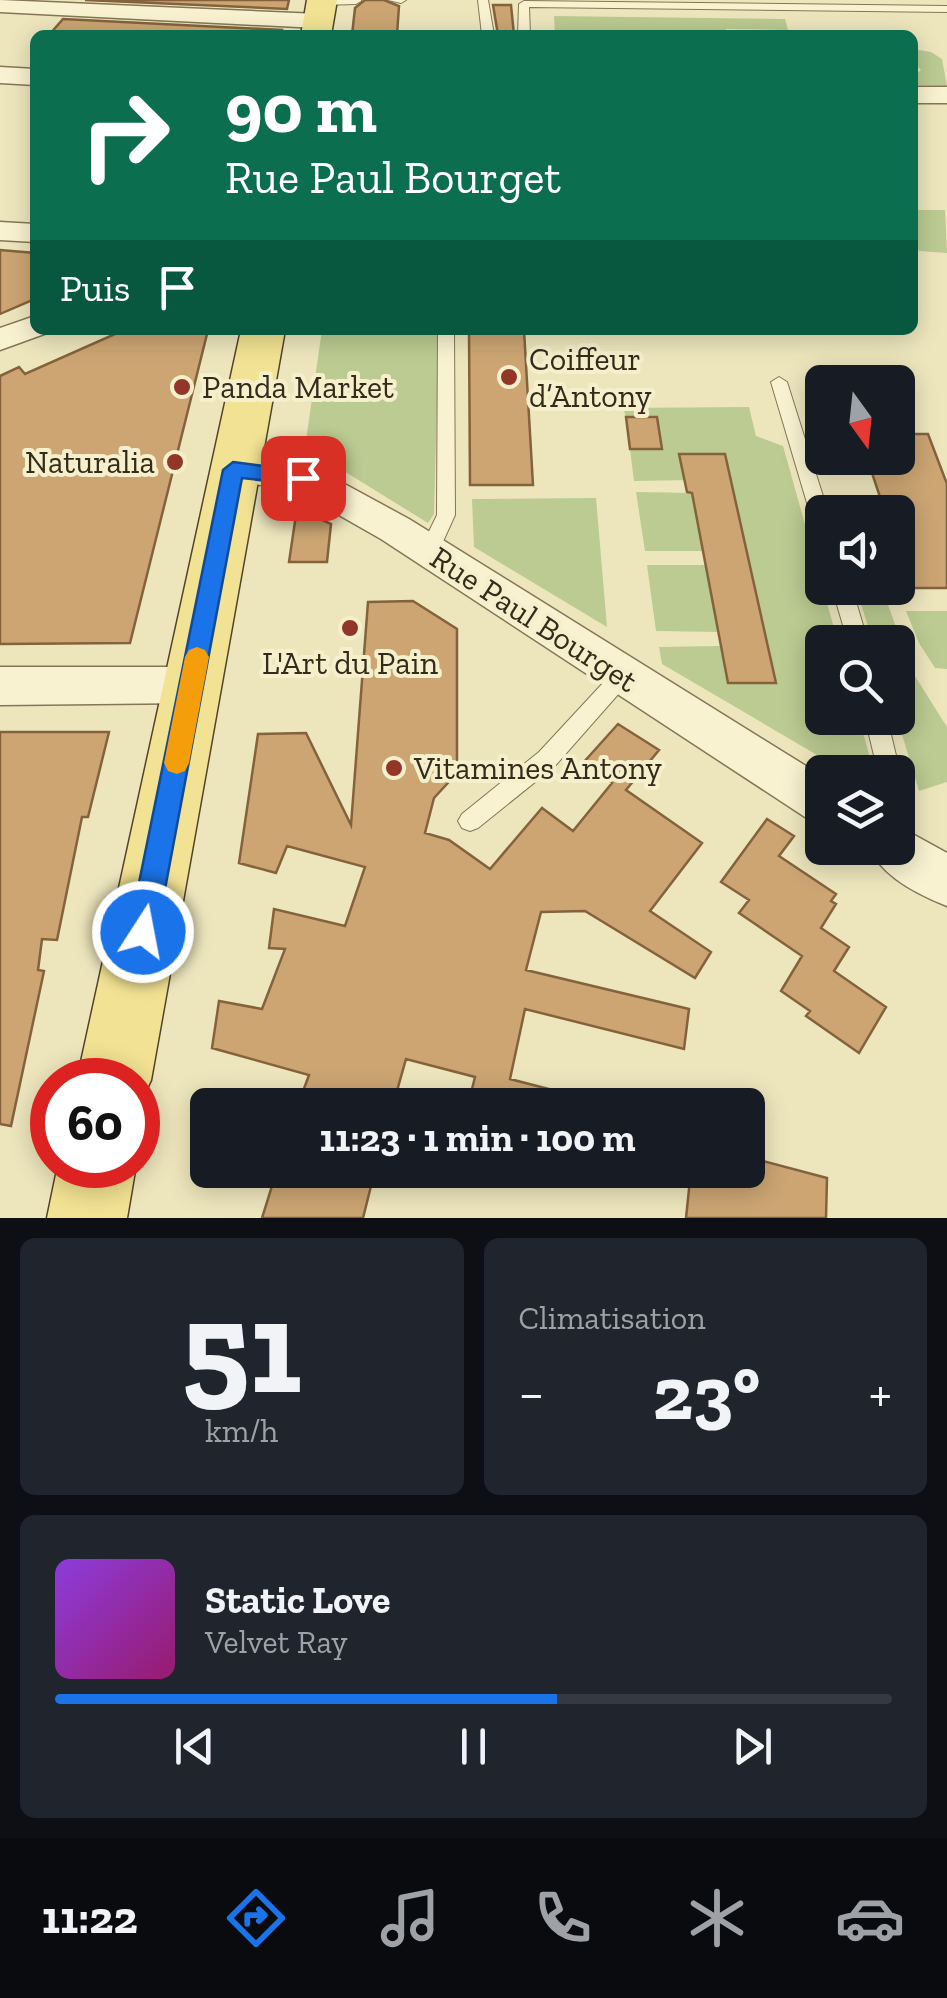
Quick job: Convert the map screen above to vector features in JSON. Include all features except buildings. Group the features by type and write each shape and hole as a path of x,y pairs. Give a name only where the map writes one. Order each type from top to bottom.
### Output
{"main road":[{"path":"118,1058 262,335"},
{"path":"86,1218 92,1188"}],"street":[{"path":"0,5 320,15"},
{"path":"0,75 30,77"},
{"path":"918,95 947,95"},
{"path":"0,231 30,234"},
{"path":"0,340 30,328"},
{"name":"Rue Paul Bourget","path":"233,470 303,478 429,552 805,791"},
{"path":"0,686 191,685"},
{"path":"915,861 947,882"}],"lane":[{"path":"393,0 401,0"},
{"path":"483,0 487,30"},
{"path":"320,15 356,2"},
{"path":"524,30 524,4 947,8"},
{"path":"429,552 446,515 446,335"},
{"path":"779,382 814,495"},
{"path":"470,821 547,759 622,676"}],"green space":[{"path":"554,16 785,19 788,30 726,29 555,30"},
{"path":"918,50 931,52 942,59 947,86 918,85"},
{"path":"918,210 945,210 947,253 919,251"},
{"path":"321,335 439,335 434,514 428,523 305,447"},
{"path":"749,407 756,436 783,446 805,524 805,605 828,605 833,625 805,625 805,735 864,735 869,755 817,755 662,664 659,647 720,646 728,683 776,683 725,454 685,454 690,480 634,481 630,449 662,448 657,417 626,417 623,408"},
{"path":"636,492 692,493 703,551 645,551"},
{"path":"596,498 607,627 474,547 472,499"},
{"path":"647,565 705,565 718,632 656,631"},
{"path":"861,605 888,605 895,625 868,625"},
{"path":"906,611 947,611 947,669 935,668"},
{"path":"915,676 947,727 947,782 919,791 915,755 908,755 902,735 915,735"}],"slow traffic":[{"path":"177,763 197,657"}],"place":[{"name":"Coiffeur d’Antony","path":"509,377"},
{"name":"Panda Market","path":"182,387"},
{"name":"Naturalia","path":"175,462"},
{"name":"L'Art du Pain","path":"350,628"},
{"name":"Vitamines Antony","path":"394,768"}],"route":[{"path":"143,932 233,470 303,478"}]}
